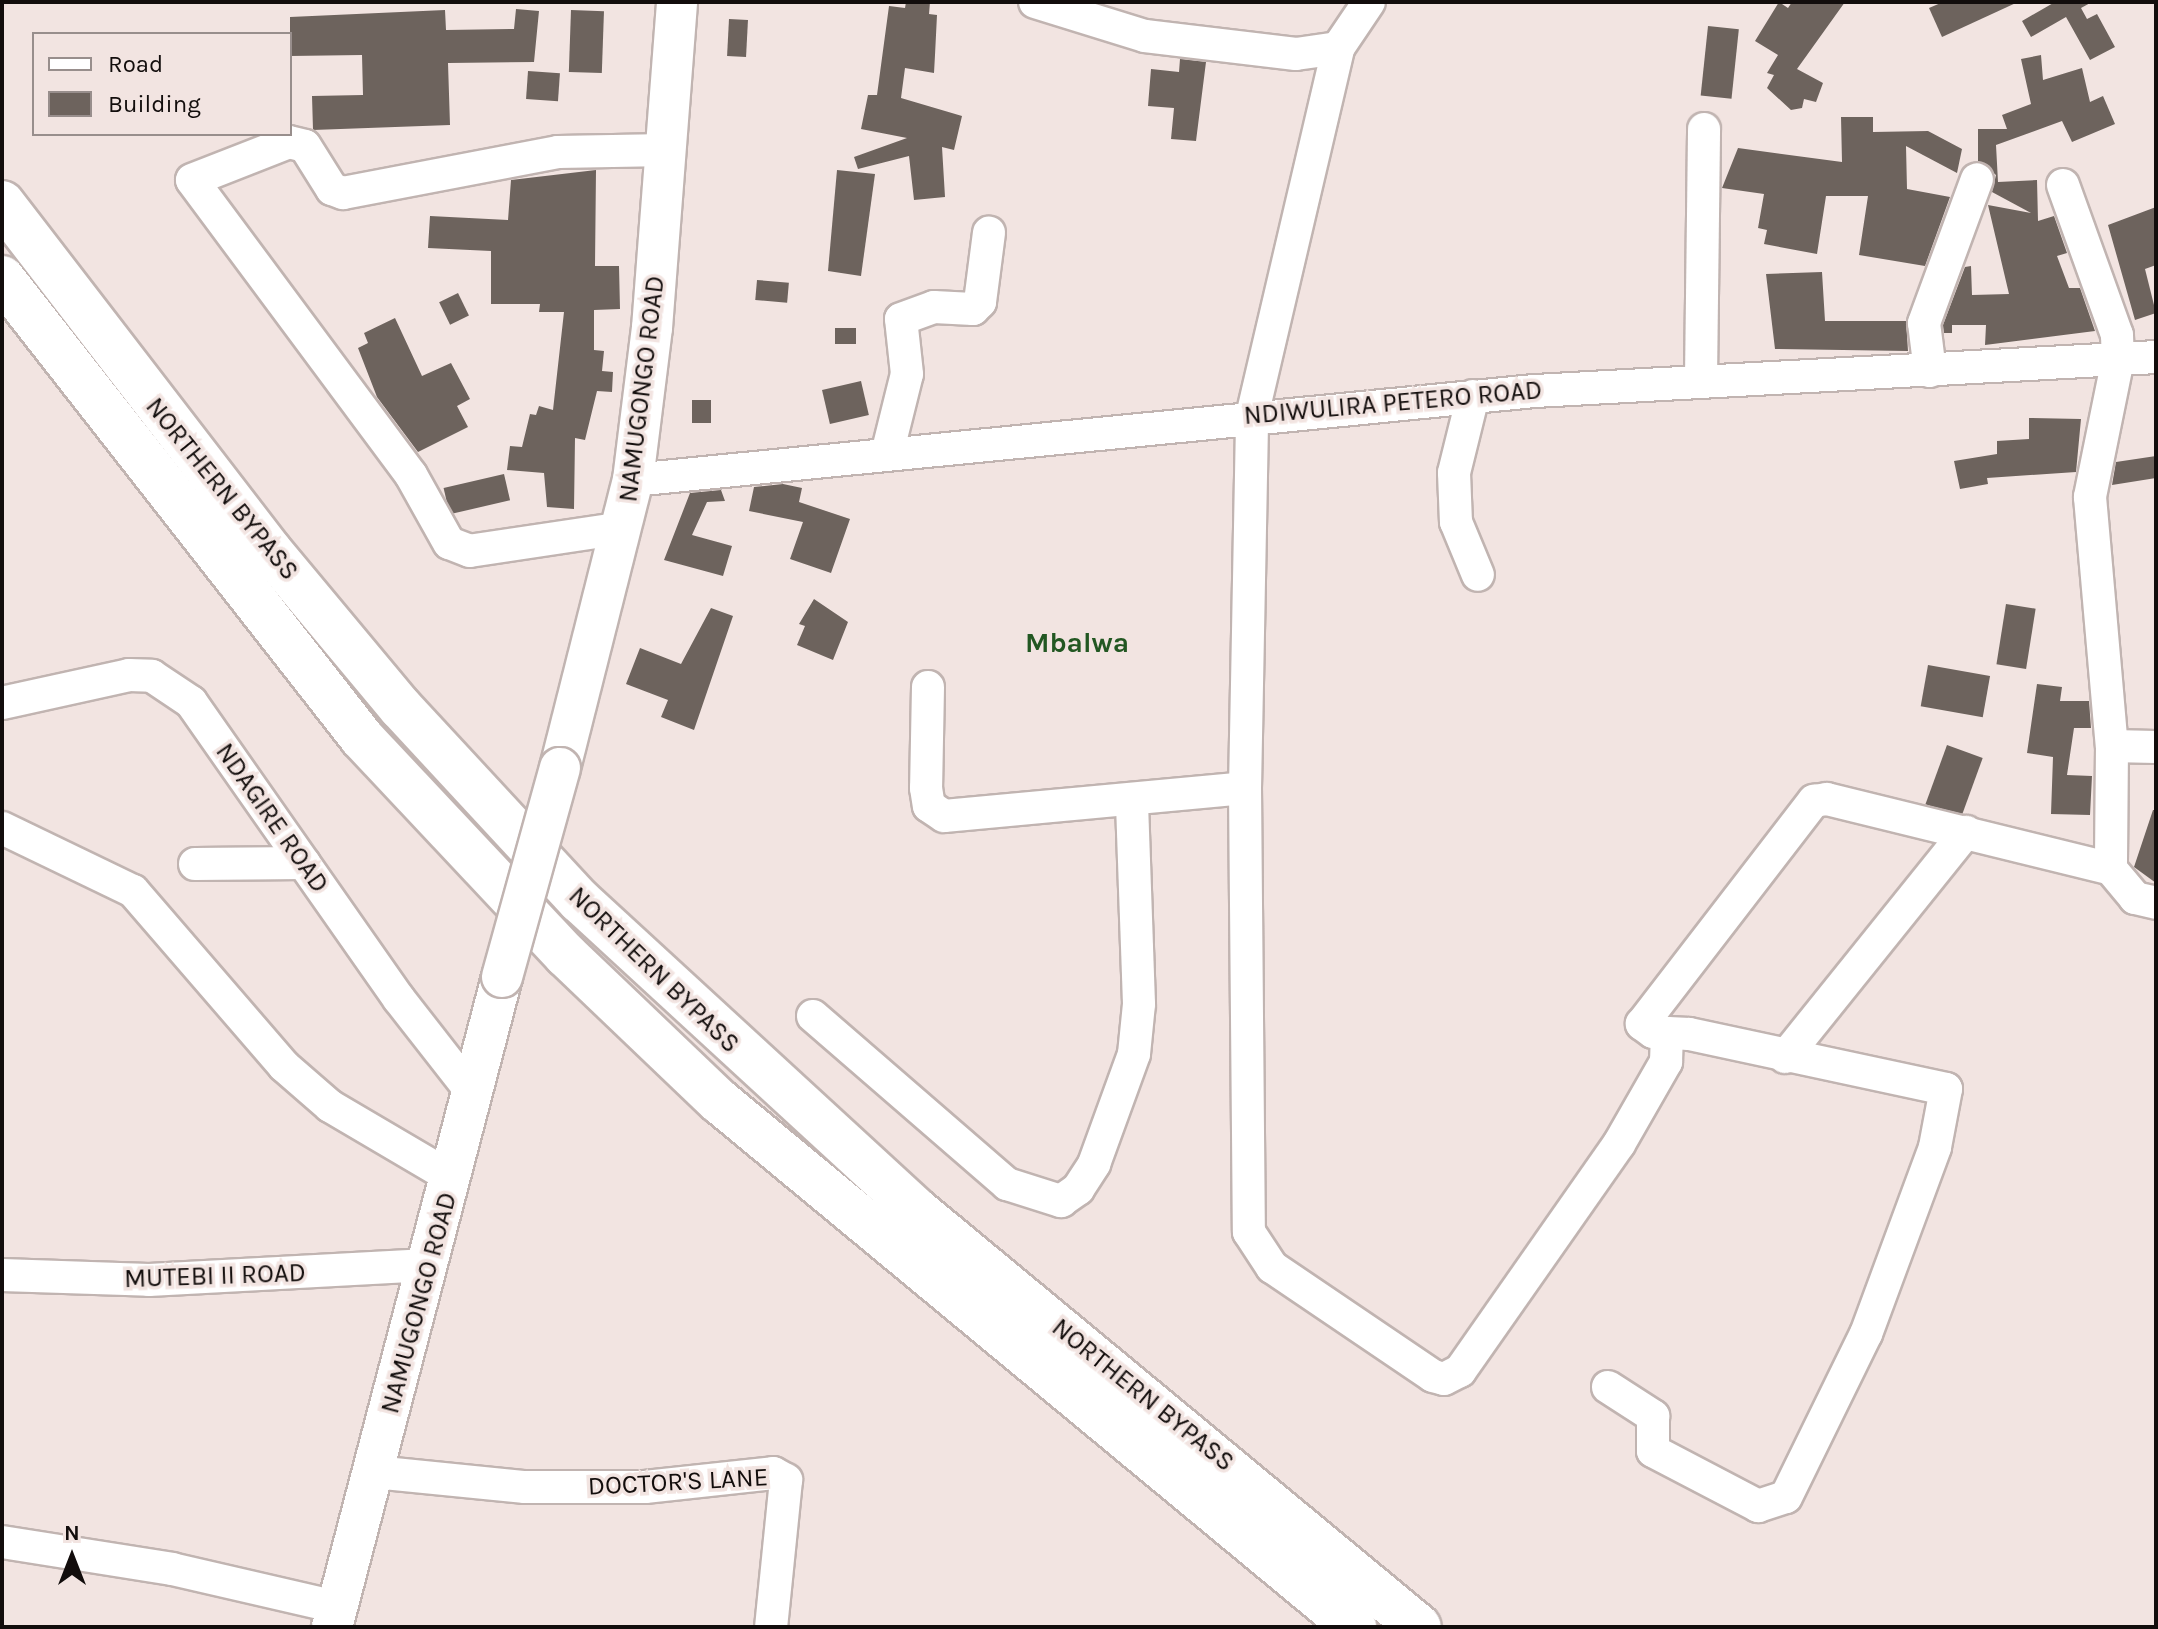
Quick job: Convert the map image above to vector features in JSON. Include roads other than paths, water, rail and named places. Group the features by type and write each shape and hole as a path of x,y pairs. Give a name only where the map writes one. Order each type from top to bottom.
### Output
{"highway":[{"name":"NORTHERN BYPASS","path":"2,203 280,563 401,708 580,901 916,1210 1419,1627"},
{"name":"NORTHERN BYPASS","path":"2,278 362,738 566,955 719,1101 1354,1627"}],"main road":[{"name":"NAMUGONGO ROAD","path":"334,1617 623,528 633,480 667,150 677,2"}],"street":[{"path":"1035,2 1145,36 1296,54 1338,48"},
{"path":"1369,2 1338,48 1252,416 1245,788 1249,1232 1272,1267 1433,1376 1444,1379 1460,1371 1619,1144 1666,1062 1667,1033"},
{"path":"1701,379 1704,129"},
{"path":"623,528 470,551 449,543 411,475 192,180 289,142 305,146 332,189 343,193 558,152 667,150"},
{"path":"1930,371 1924,323 1977,179"},
{"path":"2063,185 2109,303 2118,359 2090,497 2112,746 2111,869"},
{"path":"887,454 907,374 901,319 934,307 973,309 980,302 989,233"},
{"name":"NDIWULIRA PETERO ROAD","path":"633,480 1473,396 1701,379 1930,371 2156,357"},
{"path":"1473,396 1454,473 1455,510 1478,575"},
{"name":"NDAGIRE ROAD","path":"2,703 103,679 152,676 191,702 474,1095"},
{"path":"928,687 926,788 929,806 944,816 1132,801 1245,788"},
{"path":"2112,746 2156,747"},
{"path":"1608,1387 1653,1416 1653,1451 1758,1506 1786,1497 1866,1334 1935,1147 1946,1089 1667,1033 1642,1024 1814,801 1827,799 2111,869 2135,898 2156,903"},
{"path":"813,1016 1007,1184 1061,1201 1078,1189 1094,1164 1134,1054 1139,1004 1132,801"},
{"path":"2,828 133,891 284,1066 330,1106 452,1178"},
{"path":"1785,1057 1966,832"},
{"path":"195,864 304,863"},
{"name":"MUTEBI II ROAD","path":"2,1275 149,1280 428,1265"},
{"name":"DOCTOR'S LANE","path":"374,1472 525,1487 645,1487 773,1473 786,1480 771,1627"},
{"path":"2,1542 172,1569 334,1617"}],"district":[{"name":"Mbalwa","path":"1077,643"}]}
